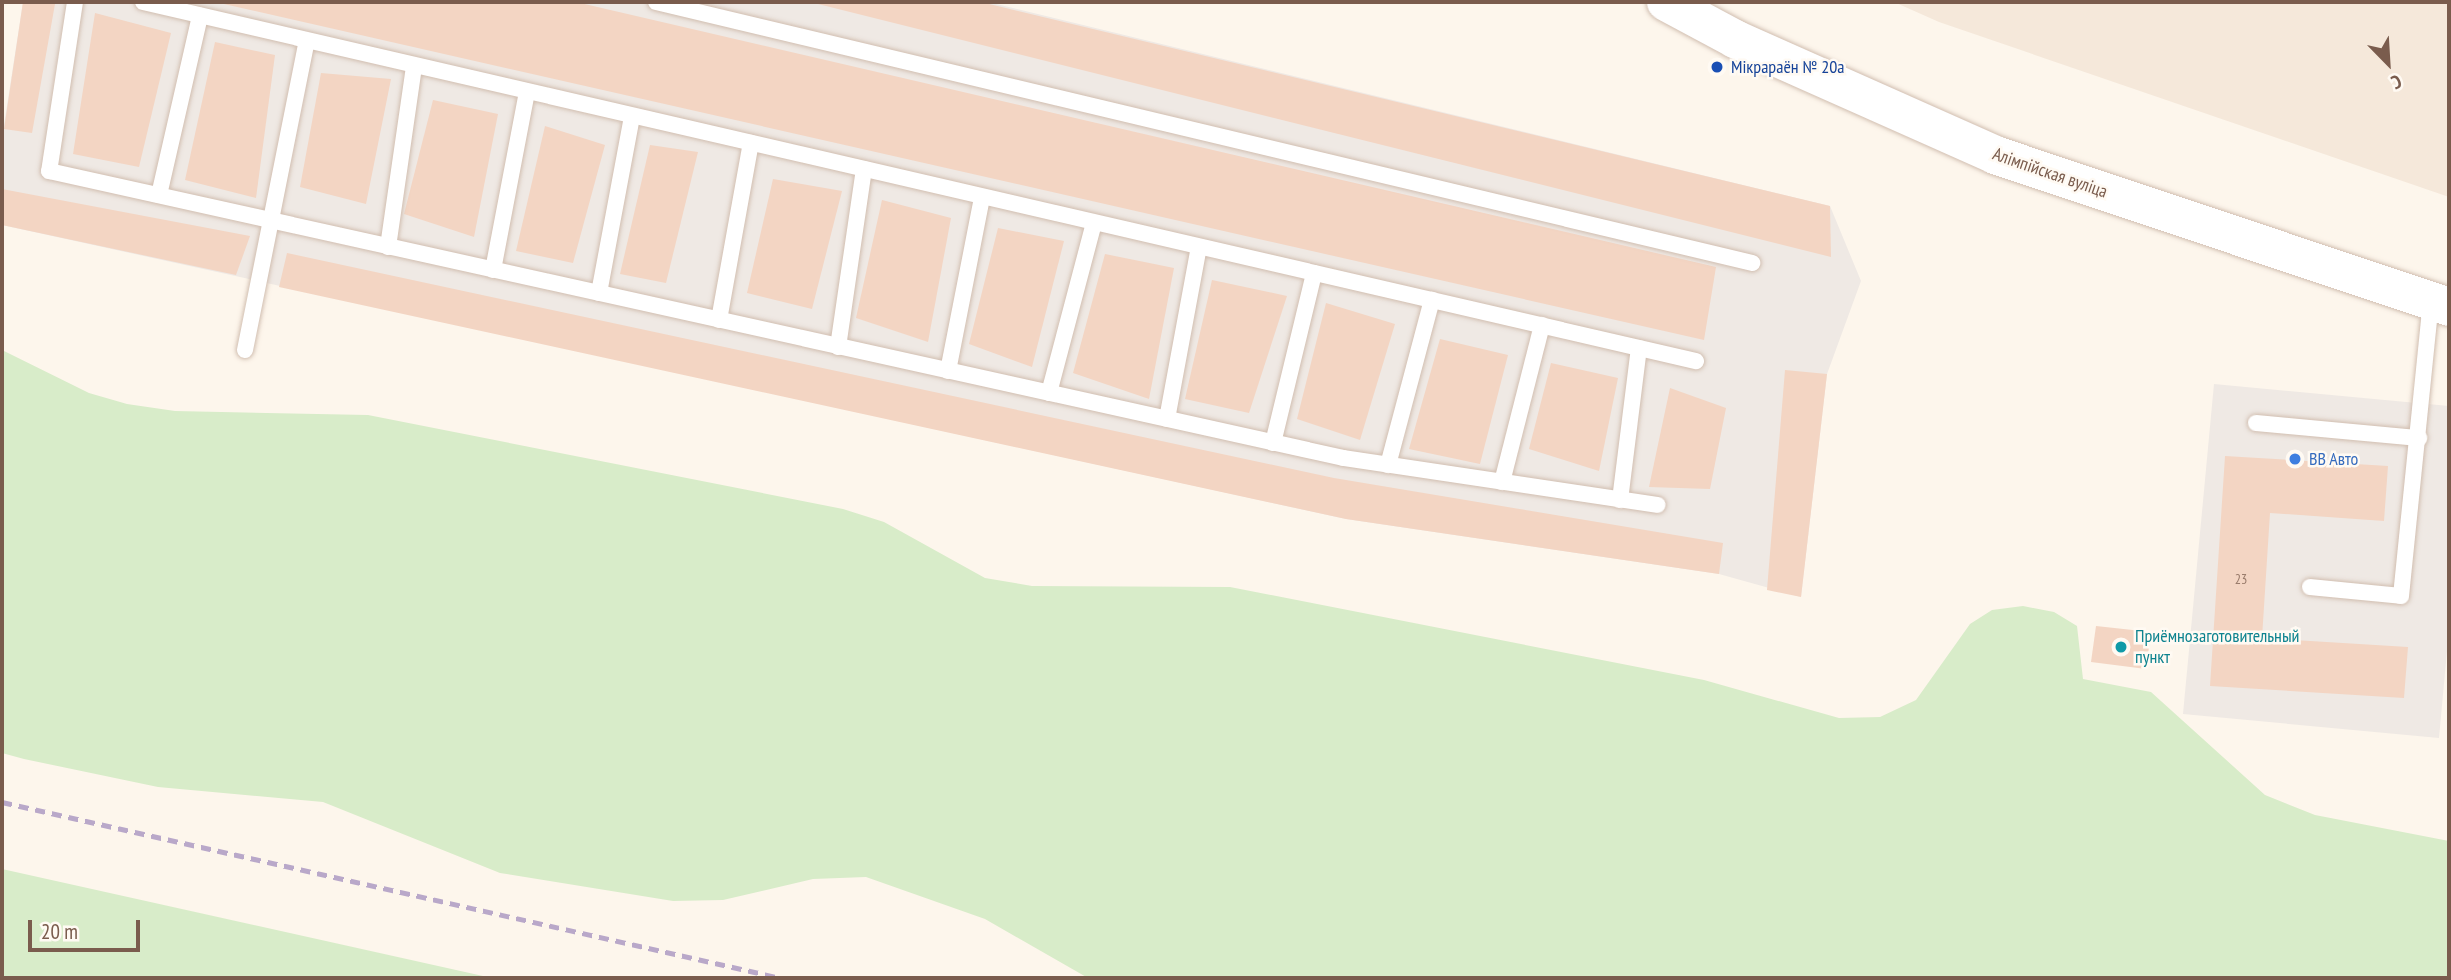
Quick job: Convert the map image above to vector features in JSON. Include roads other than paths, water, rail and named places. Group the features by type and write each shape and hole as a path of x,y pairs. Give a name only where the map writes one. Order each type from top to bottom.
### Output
{"street":[{"name":"Алімпійская вуліца","path":"1666,2 1995,155 2440,304"}],"lane":[{"path":"75,2 49,171 1273,443 1388,465 1657,505"},
{"path":"143,2 1696,361"},
{"path":"656,2 1752,263"},
{"path":"159,195 200,16"},
{"path":"245,349 274,221 306,41"},
{"path":"388,247 414,66"},
{"path":"493,270 527,92"},
{"path":"599,293 632,116"},
{"path":"719,320 751,143"},
{"path":"838,346 864,169"},
{"path":"948,371 982,197"},
{"path":"1049,393 1094,223"},
{"path":"1167,419 1199,247"},
{"path":"1273,443 1314,273"},
{"path":"1388,465 1433,300"},
{"path":"2310,587 2402,596 2419,438 2440,304"},
{"path":"1502,482 1542,325"},
{"path":"1620,500 1639,348"},
{"path":"2256,423 2419,438"}],"railway":[{"path":"2,802 781,978"}],"place":[{"name":"Мікрараён № 20а","path":"1717,67"},
{"name":"ВВ Авто","path":"2295,459"},
{"name":"Приёмнозаготовительный пункт","path":"2121,647"}]}
